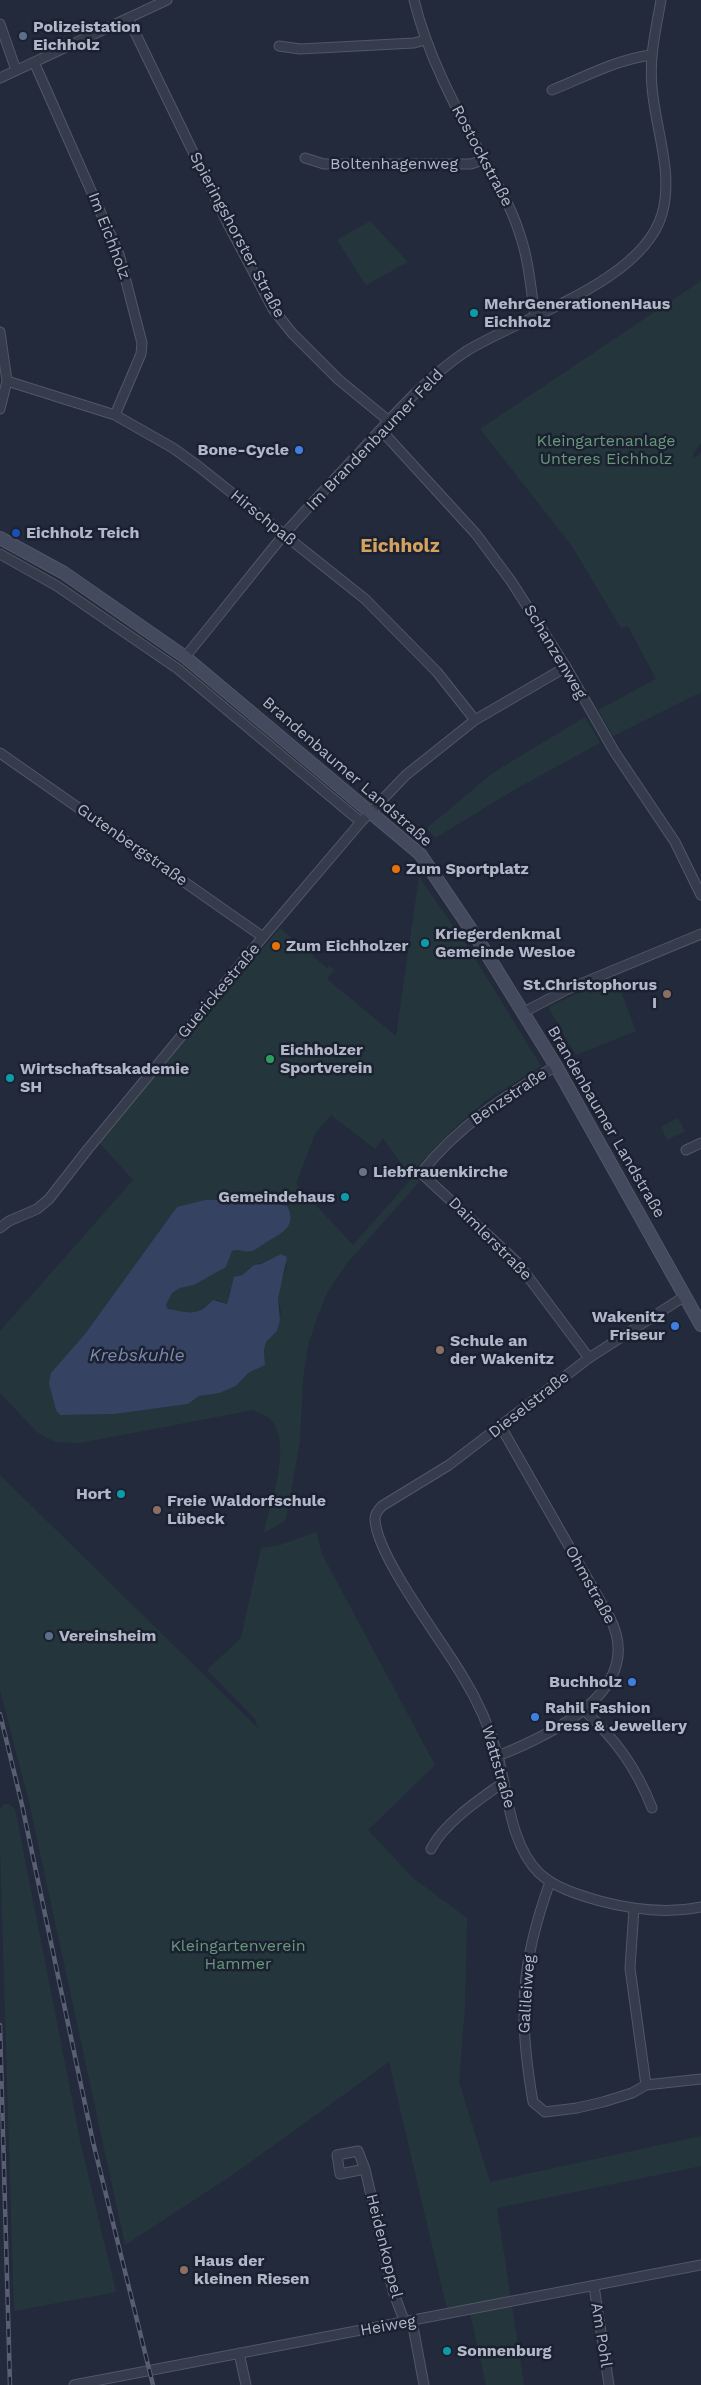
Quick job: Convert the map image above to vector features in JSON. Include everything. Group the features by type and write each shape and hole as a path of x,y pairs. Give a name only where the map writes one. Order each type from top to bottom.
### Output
{"main road":[{"name":"Brandenbaumer Landstraße","path":"0,538 64,573 185,657 416,850 429,865 524,1012 701,1325"}],"street":[{"path":"0,78 167,0"},
{"name":"Rostockstraße","path":"414,0 425,40 437,69 513,215 526,256 535,317"},
{"name":"Im Brandenbaumer Feld","path":"185,657 284,536 380,430 437,373 484,341 573,298 620,266 641,249 656,228 662,214 666,182 652,89 651,55 661,0"},
{"name":"Spieringshorster Straße","path":"128,18 229,226 273,309 292,333 339,380 389,421"},
{"path":"0,24 16,70"},
{"path":"278,46 300,49 414,43 425,40"},
{"path":"552,90 611,64 651,55"},
{"name":"Im Eichholz","path":"34,62 119,254 142,343 141,354 115,415"},
{"name":"Boltenhagenweg","path":"305,158 324,164 471,164 483,160"},
{"path":"0,332 7,381 0,409"},
{"name":"Hirschpaß","path":"7,381 115,415 172,448 198,466 365,599 437,672 475,720"},
{"name":"Schanzenweg","path":"380,430 476,534 511,581 566,667 614,751 675,842 701,895"},
{"name":"Brandenbaumer Landstraße","path":"0,554 64,590 178,669 361,822"},
{"name":"Guerickestraße","path":"0,1228 9,1221 37,1209 49,1199 88,1149 361,822 406,776 475,720 566,667"},
{"name":"Gutenbergstraße","path":"0,753 264,937"},
{"path":"524,1012 566,990 701,934"},
{"name":"Benzstraße","path":"422,1173 458,1133 484,1110 556,1066"},
{"path":"686,1150 701,1143"},
{"name":"Daimlerstraße","path":"422,1173 517,1262 589,1358"},
{"name":"Dieselstraße","path":"376,1514 382,1506 449,1465 502,1427 589,1358 684,1296"},
{"name":"Ohmstraße","path":"498,1756 534,1741 584,1710 603,1689 614,1668 618,1644 614,1626 502,1427"},
{"name":"Wattstraße","path":"376,1514 376,1526 389,1557 472,1692 498,1756 519,1840 538,1871 550,1882 589,1898 634,1909 675,1911 701,1907"},
{"path":"584,1710 614,1740 646,1793 652,1808"},
{"path":"430,1849 435,1840 464,1813 504,1782"},
{"name":"Galileiweg","path":"550,1882 535,1925 524,1990 525,2055 533,2102 536,2107 545,2112 576,2108 632,2093 646,2085"},
{"path":"634,1909 630,1968 646,2085 701,2079"},
{"name":"Heidenkoppel","path":"365,2169 393,2291 409,2322 424,2385"},
{"name":"Heiweg","path":"74,2385 701,2266"},
{"name":"Am Pohl","path":"594,2286 609,2385"},
{"path":"240,2353 246,2385"}],"green space":[{"path":"370,221 408,262 366,285 337,240"},
{"name":"Kleingartenanlage Unteres Eichholz","path":"701,281 701,443 694,452 693,459 701,453 701,692 613,736 598,710 656,679 628,626 621,628 572,546 480,429"},
{"path":"585,717 600,743 519,787 435,838 427,828 494,772"},
{"path":"419,877 466,944 541,1066 485,1101 452,1130 413,1171 406,1170 383,1138 375,1149 331,1115 315,1134 296,1184 353,1245 414,1176 420,1181 348,1262 328,1291 317,1318 308,1345 303,1379 300,1440 286,1520 264,1533 275,1491 280,1458 280,1443 277,1430 270,1419 253,1410 80,1443 55,1442 37,1432 0,1393 0,1331 133,1180 96,1139 193,1022 198,1026 280,928 327,968 329,966 334,970 327,979 396,1036","holes":["177,1207 236,1249 232,1251 226,1267 194,1285 180,1288 172,1293 166,1305 168,1309 192,1314 217,1300 227,1304 229,1292 239,1275 253,1266 281,1254 287,1266 278,1299 281,1312 277,1331 266,1342 264,1350 265,1364 248,1373 236,1386 199,1396 188,1404 115,1414 67,1415 51,1373 85,1334"]},
{"path":"615,976 636,1031 576,1055 548,1007"},
{"path":"678,1118 685,1131 667,1140 661,1127"},
{"name":"Kleingartenverein Hammer","path":"0,1475 258,1728 255,1719 207,1670 241,1638 261,1548 280,1545 316,1532 322,1554 435,1765 368,1830 413,1878 467,1918 465,2006 459,2082 490,2182 701,2136 701,2166 497,2208 524,2385 486,2385 468,2304 447,2309 389,2062 234,2174 125,2245 29,1802 0,1690"},
{"path":"4,1804 9,1804 15,1809 81,2145 116,2292 14,2311 0,1847 0,1809"}],"water":[{"name":"Krebskuhle","path":"205,1200 252,1200 287,1206 290,1213 290,1223 284,1231 253,1250 232,1251 226,1267 194,1285 180,1288 172,1293 166,1305 168,1309 197,1312 213,1300 227,1304 234,1277 242,1275 254,1265 261,1264 281,1254 287,1257 278,1299 280,1320 277,1331 266,1342 264,1350 265,1365 248,1373 236,1386 219,1393 199,1396 188,1404 115,1414 60,1415 56,1410 49,1383 51,1373 85,1334 177,1207"}],"railway":[{"path":"0,1714 22,1805 93,2142 153,2385"},
{"path":"0,2025 10,2385"}],"place":[{"name":"Polizeistation Eichholz","path":"23,36"},
{"name":"MehrGenerationenHaus Eichholz","path":"474,313"},
{"name":"Bone-Cycle","path":"299,450"},
{"name":"Eichholz Teich","path":"16,533"},
{"name":"Zum Sportplatz","path":"396,869"},
{"name":"Kriegerdenkmal Gemeinde Wesloe","path":"425,943"},
{"name":"Zum Eichholzer","path":"276,946"},
{"name":"St.Christophorus I","path":"667,994"},
{"name":"Eichholzer Sportverein","path":"270,1059"},
{"name":"Wirtschaftsakademie SH","path":"10,1078"},
{"name":"Liebfrauenkirche","path":"363,1172"},
{"name":"Gemeindehaus","path":"345,1197"},
{"name":"Wakenitz Friseur","path":"675,1326"},
{"name":"Schule an der Wakenitz","path":"440,1350"},
{"name":"Hort","path":"121,1494"},
{"name":"Freie Waldorfschule Lübeck","path":"157,1510"},
{"name":"Vereinsheim","path":"49,1636"},
{"name":"Buchholz","path":"632,1682"},
{"name":"Rahil Fashion Dress & Jewellery","path":"535,1717"},
{"name":"Haus der kleinen Riesen","path":"184,2270"},
{"name":"Sonnenburg","path":"447,2351"}],"district":[{"name":"Eichholz","path":"400,546"}]}
